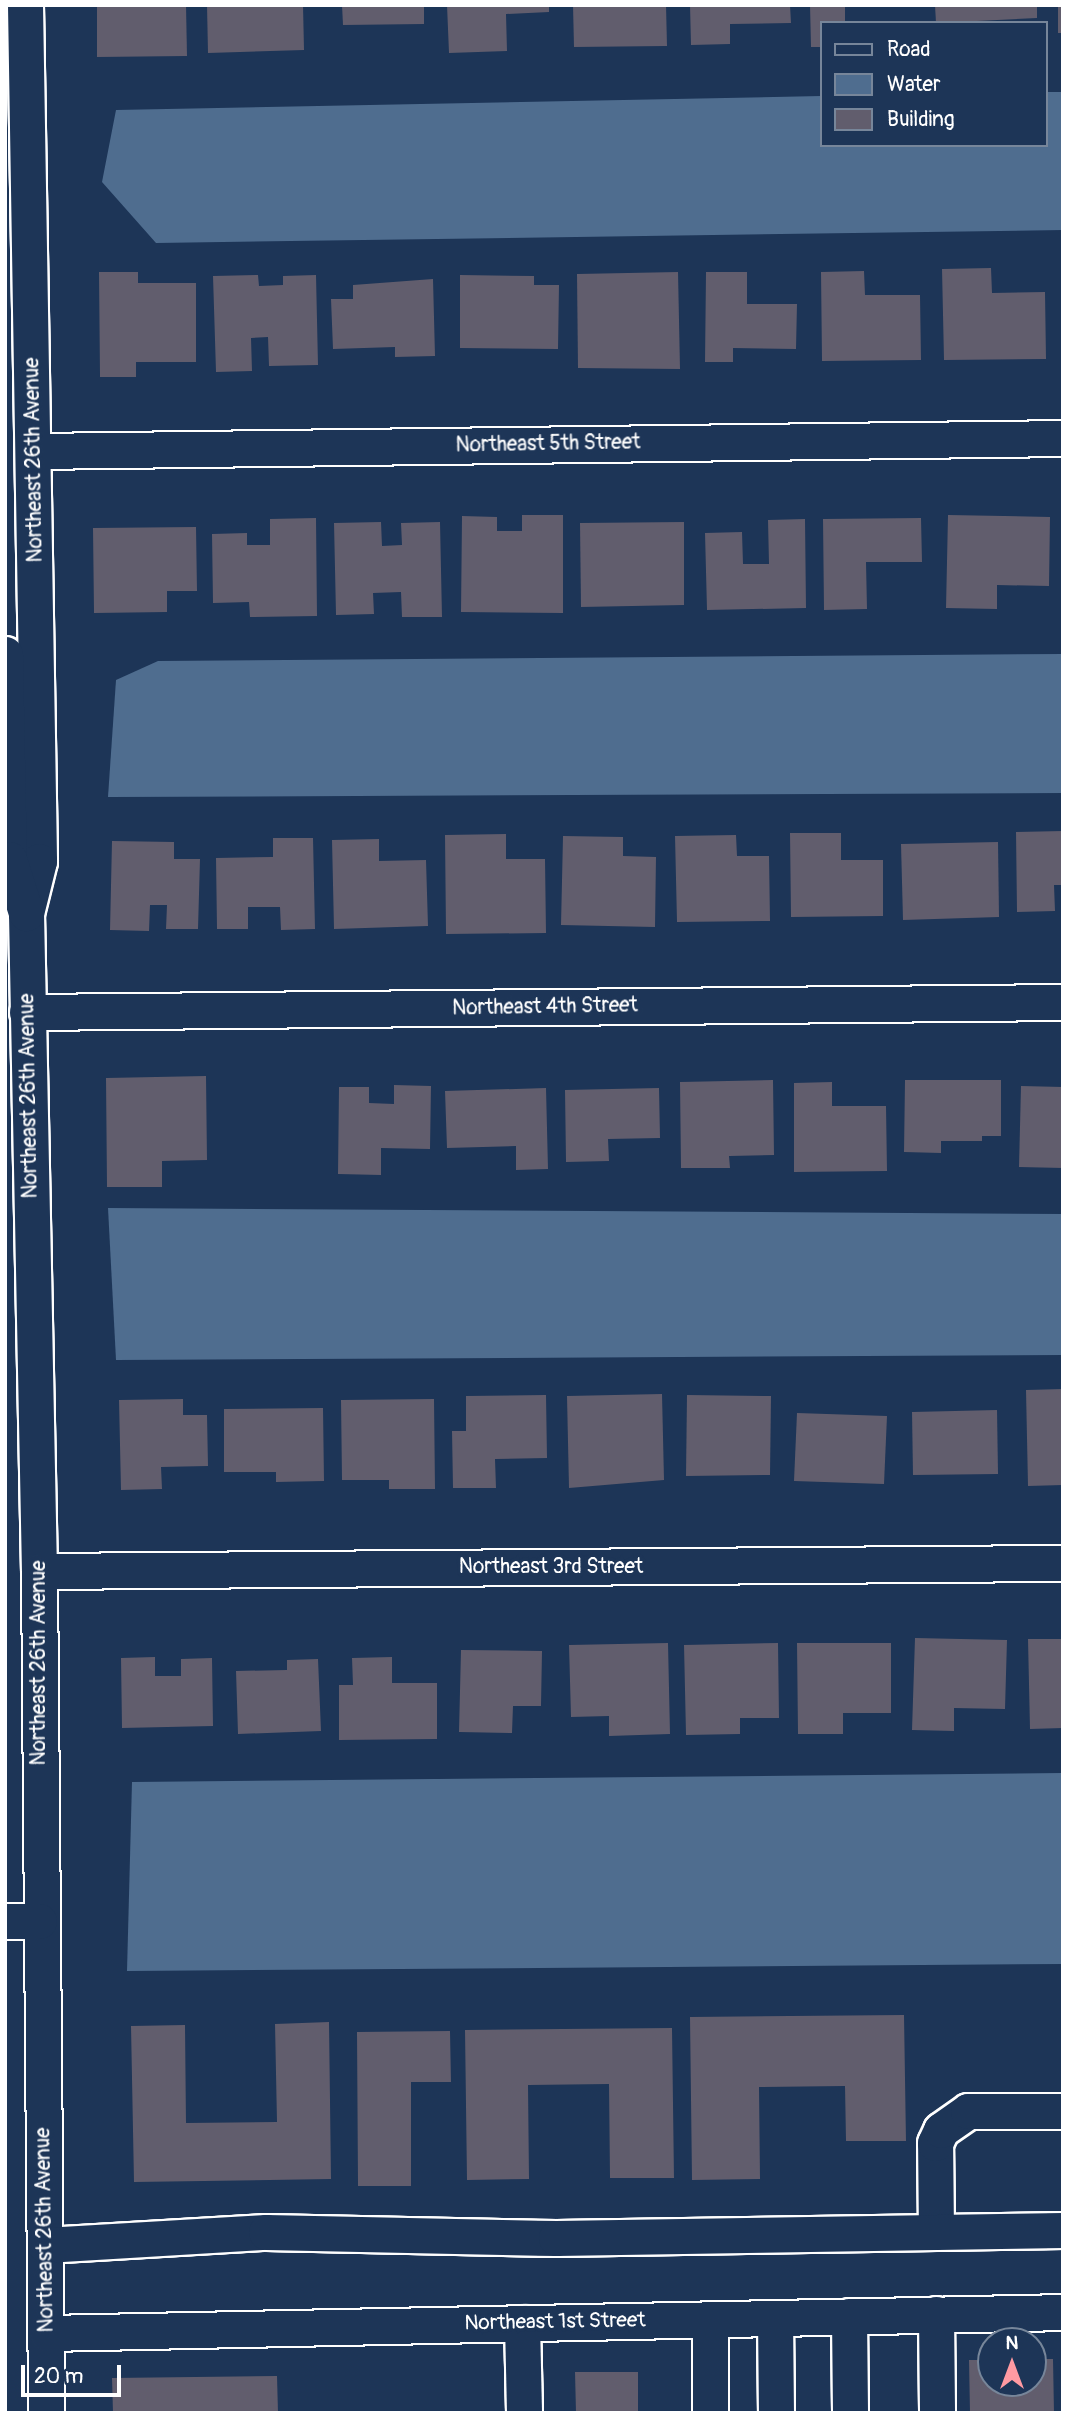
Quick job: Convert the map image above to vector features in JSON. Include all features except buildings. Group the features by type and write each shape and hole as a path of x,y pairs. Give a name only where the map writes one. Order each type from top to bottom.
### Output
{"street":[{"name":"Northeast 26th Avenue","path":"16,914 39,861 25,5"},
{"name":"Northeast 5th Street","path":"34,451 1063,438"},
{"name":"Northeast 26th Avenue","path":"5,654 9,859 27,1012 39,1572 22,1921 45,2245 46,2413"},
{"name":"Northeast 4th Street","path":"27,1012 1063,1002"},
{"name":"Northeast 3rd Street","path":"39,1572 1063,1563"},
{"path":"936,2232 934,2143 947,2123 968,2111 1063,2111"},
{"path":"45,2245 265,2232 556,2238 1063,2230"},
{"name":"Northeast 1st Street","path":"47,2333 1063,2312"},
{"path":"936,2314 937,2413"},
{"path":"849,2316 850,2413"},
{"path":"775,2318 776,2413"},
{"path":"710,2319 710,2413"},
{"path":"522,2323 524,2413"}],"water":[{"path":"1047,92 1063,92 1063,230 156,243 102,182 116,110 820,96 820,147 1047,147"},
{"path":"1063,654 1063,793 108,797 116,680 158,661"},
{"path":"108,1208 1063,1214 1063,1355 116,1360"},
{"path":"1063,1773 1063,1964 127,1971 132,1782"}]}
